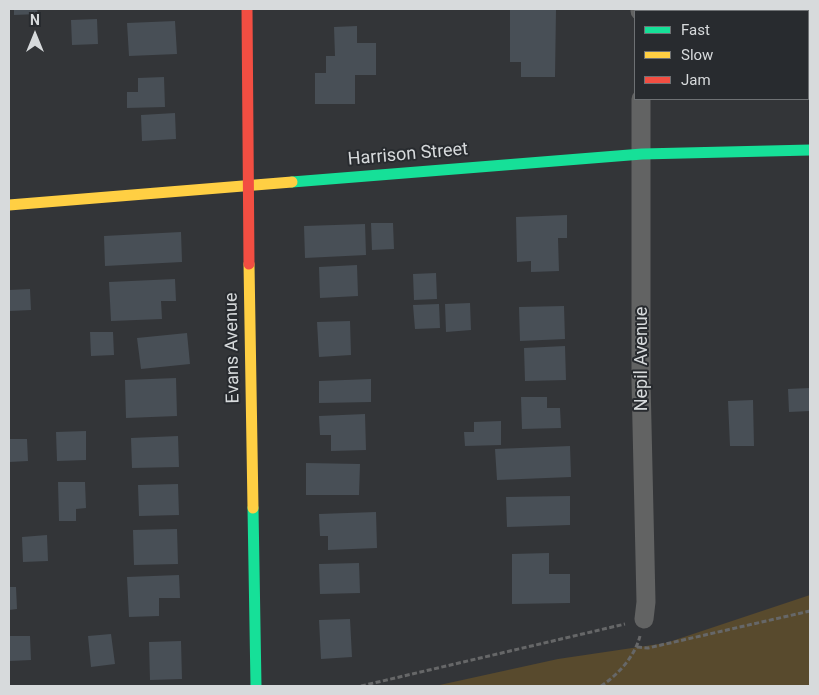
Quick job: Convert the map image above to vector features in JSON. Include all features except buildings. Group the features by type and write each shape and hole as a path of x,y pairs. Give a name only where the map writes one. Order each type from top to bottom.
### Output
{"street":[{"name":"Evans Avenue","path":"247,9 256,686"},
{"name":"Nepil Avenue","path":"641,100 641,381 646,602 644,619"},
{"name":"Harrison Street","path":"9,205 642,154 810,150"}],"path":[{"path":"637,647 648,648 810,611"},
{"path":"361,686 644,619 637,647 618,672 601,686"}],"shaded area":[{"path":"810,595 810,686 435,686 558,659 666,643"}],"traffic: fast":[{"path":"292,182 642,154 810,150"},
{"path":"253,508 256,686"}],"traffic: slow":[{"path":"9,205 292,182"},
{"path":"249,264 253,508"}],"traffic: jam":[{"path":"247,9 249,264"}]}
